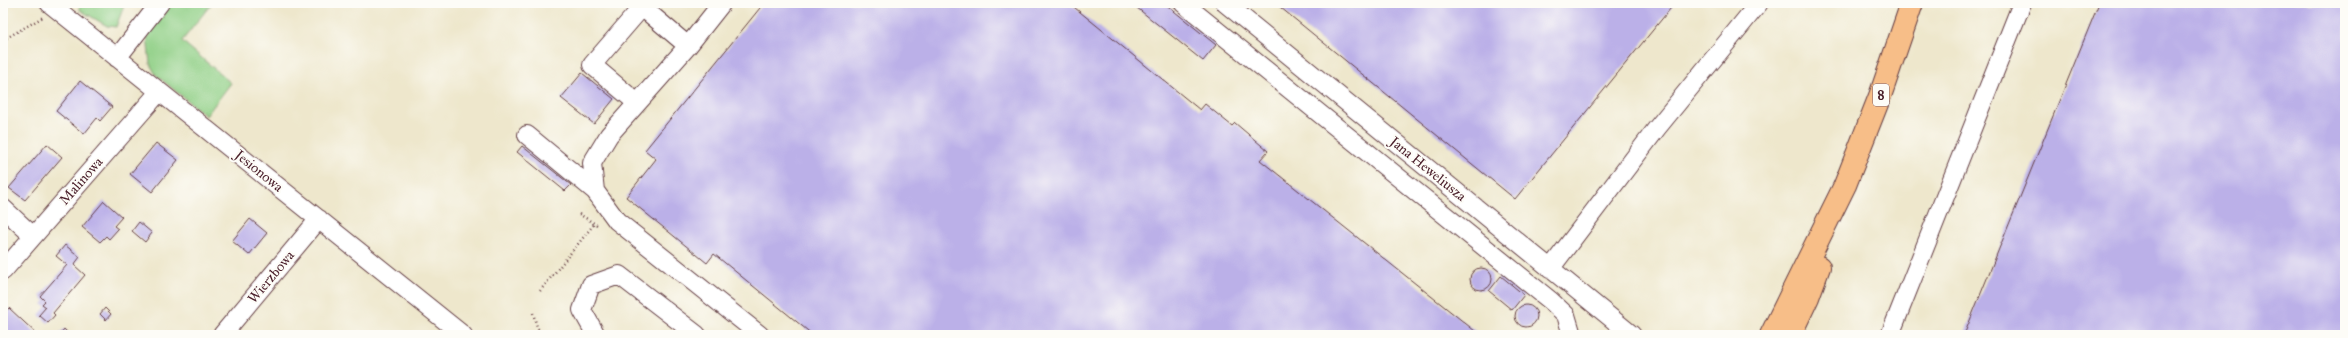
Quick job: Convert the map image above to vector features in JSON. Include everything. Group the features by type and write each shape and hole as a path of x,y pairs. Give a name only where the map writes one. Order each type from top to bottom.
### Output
{"highway":[{"name":"8","path":"1771,335 1845,186 1880,96 1912,3"},
{"name":"8","path":"1790,335 1808,297 1836,220 1845,186"}],"street":[{"path":"117,58 160,3"},
{"path":"595,191 592,163 609,135 688,46 722,3"},
{"path":"1183,3 1551,301 1566,315 1572,335"},
{"name":"Jana Heweliusza","path":"1225,3 1632,335"},
{"path":"1550,269 1657,128 1759,3"},
{"path":"1890,335 2022,3"},
{"name":"Jesionowa","path":"51,5 463,335"},
{"path":"637,103 592,65 642,7 688,46"},
{"name":"Malinowa","path":"3,271 159,92"},
{"path":"527,135 595,191 617,221 760,335"},
{"path":"3,208 33,236"},
{"name":"Wierzbowa","path":"222,335 319,220"},
{"path":"596,335 582,310 591,285 619,275 697,335"}],"path":[{"path":"3,40 40,20 51,5"},
{"path":"540,290 594,222"},
{"path":"533,313 542,335"}],"green space":[{"path":"79,3 125,3 116,27 107,26 80,10"},
{"path":"172,3 212,3 182,41 231,83 206,116 156,75 150,64 147,37"}],"building":[{"path":"764,3 1069,3 1200,110 1205,104 1232,126 1235,123 1268,151 1260,160 1480,335 813,335 714,254 707,263 626,197 656,159 645,150"},
{"path":"1131,3 1164,3 1216,45 1203,61"},
{"path":"1275,3 1675,3 1515,199"},
{"path":"2099,3 2345,3 2345,335 1964,335"},
{"path":"582,73 614,99 594,124 561,98"},
{"path":"80,81 112,107 100,121 97,118 84,134 56,111"},
{"path":"156,143 178,160 152,192 130,174"},
{"path":"47,144 62,157 25,200 9,188"},
{"path":"522,146 571,185 565,191 517,152"},
{"path":"104,201 122,217 114,226 118,229 109,239 106,236 100,242 82,227"},
{"path":"250,219 267,233 249,255 232,241"},
{"path":"139,222 152,233 145,242 132,231"},
{"path":"65,245 80,257 74,265 85,275 53,313 55,315 48,323 39,315 46,307 42,304 45,301 40,296 67,265 56,256"},
{"path":"1481,268 1489,271 1492,279 1489,287 1481,290 1473,287 1470,279 1473,271"},
{"path":"1501,276 1524,295 1512,310 1489,291"},
{"path":"1526,305 1534,308 1537,316 1534,324 1526,327 1518,324 1515,316 1518,308"},
{"path":"9,308 38,335 3,335 3,314"},
{"path":"105,308 111,314 106,320 100,314"},
{"path":"64,329 70,335 59,335"}]}
